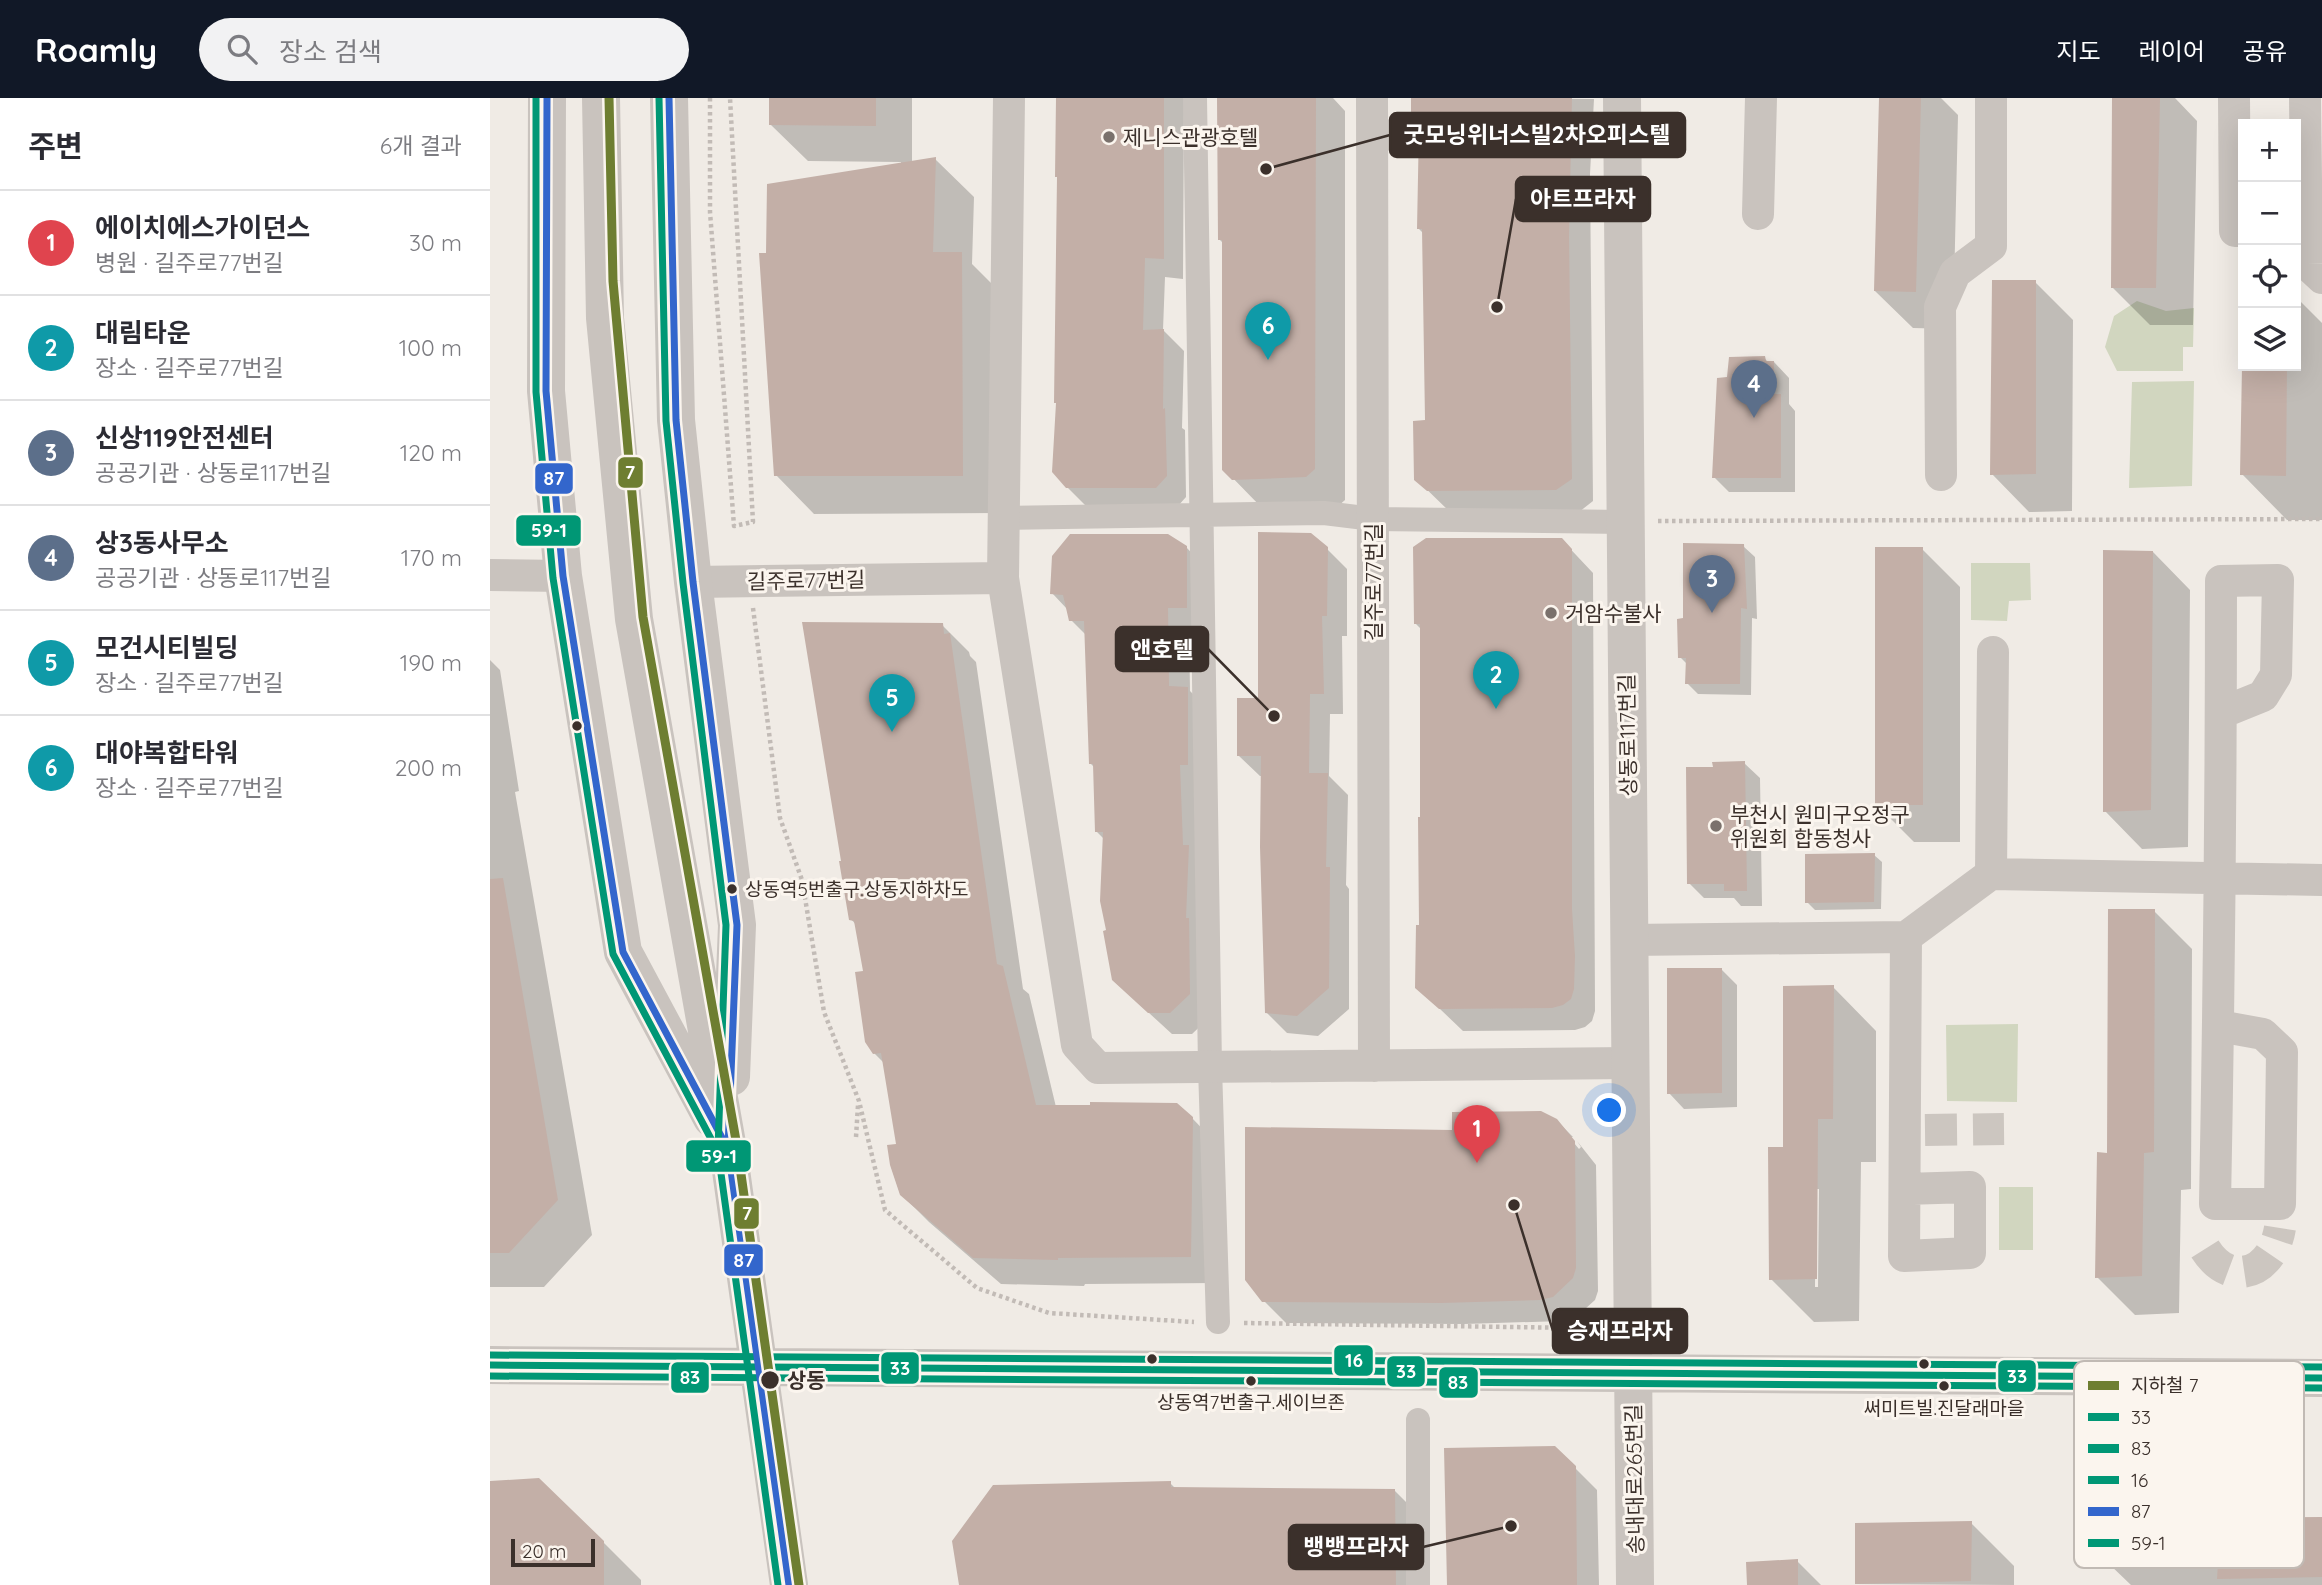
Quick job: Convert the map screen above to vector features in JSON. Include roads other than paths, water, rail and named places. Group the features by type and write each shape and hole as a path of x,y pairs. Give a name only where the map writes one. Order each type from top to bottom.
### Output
{"street":[{"path":"547,98 546,391 563,576 623,952 728,1149"},
{"path":"601,98 605,318 634,619 728,1149 789,1585"},
{"path":"669,98 676,420 693,582 737,925 728,1149"},
{"path":"1009,98 1003,578 1077,1045 1098,1068 1630,1063"},
{"path":"1195,98 1210,1067 1218,1322"},
{"name":"길주로77번길","path":"1372,98 1374,1066"},
{"name":"상동로117번길","path":"1622,98 1633,1373"},
{"path":"1758,214 1760,98"},
{"path":"1941,475 1940,307 1955,273 1991,246 1991,98"},
{"path":"2234,98 2235,232 2238,232"},
{"path":"2305,98 2301,230 2307,264 2322,278"},
{"path":"1004,518 1324,513 1373,519 1625,522"},
{"path":"490,575 563,576"},
{"name":"길주로77번길","path":"693,582 1003,578"},
{"path":"1991,874 1993,652"},
{"path":"2219,1026 2263,1034 2282,1052 2280,1216 2215,1204 2221,713"},
{"path":"1629,940 1906,937 1991,874 2322,880"},
{"path":"1905,1189 1915,1130 1906,937"},
{"path":"490,1365 2074,1376"},
{"name":"송내대로265번길","path":"1633,1373 1635,1585"},
{"path":"2304,1378 2322,1378"},
{"path":"1418,1420 1418,1585"}],"tunnel":[{"path":"1925,1130 2004,1129"},
{"path":"2205,1249 2215,1262 2227,1269 2238,1272 2250,1270 2269,1256 2280,1228"}],"metro line":[{"name":"7","path":"609,98 613,281 643,617 737,1146 799,1585"}],"place":[{"name":"제니스관광호텔","path":"1109,137"},
{"name":"굿모닝위너스빌2차오피스텔","path":"1266,169"},
{"name":"아트프라자","path":"1497,307"},
{"name":"대야복합타워","path":"1268,360"},
{"name":"상3동사무소","path":"1754,418"},
{"name":"거암수불사","path":"1551,613"},
{"name":"신상119안전센터","path":"1712,613"},
{"name":"대림타운","path":"1496,709"},
{"name":"앤호텔","path":"1274,716"},
{"name":"모건시티빌딩","path":"892,732"},
{"name":"부천시 원미구오정구 위원회 합동청사","path":"1716,826"},
{"name":"상동역5번출구.상동지하차도","path":"732,889"},
{"name":"에이치에스가이던스","path":"1477,1163"},
{"name":"승재프라자","path":"1514,1205"},
{"name":"상동","path":"770,1380"},
{"name":"상동역7번출구.세이브존","path":"1251,1381"},
{"name":"써미트빌.진달래마을","path":"1944,1386"},
{"name":"뱅뱅프라자","path":"1511,1526"}]}
